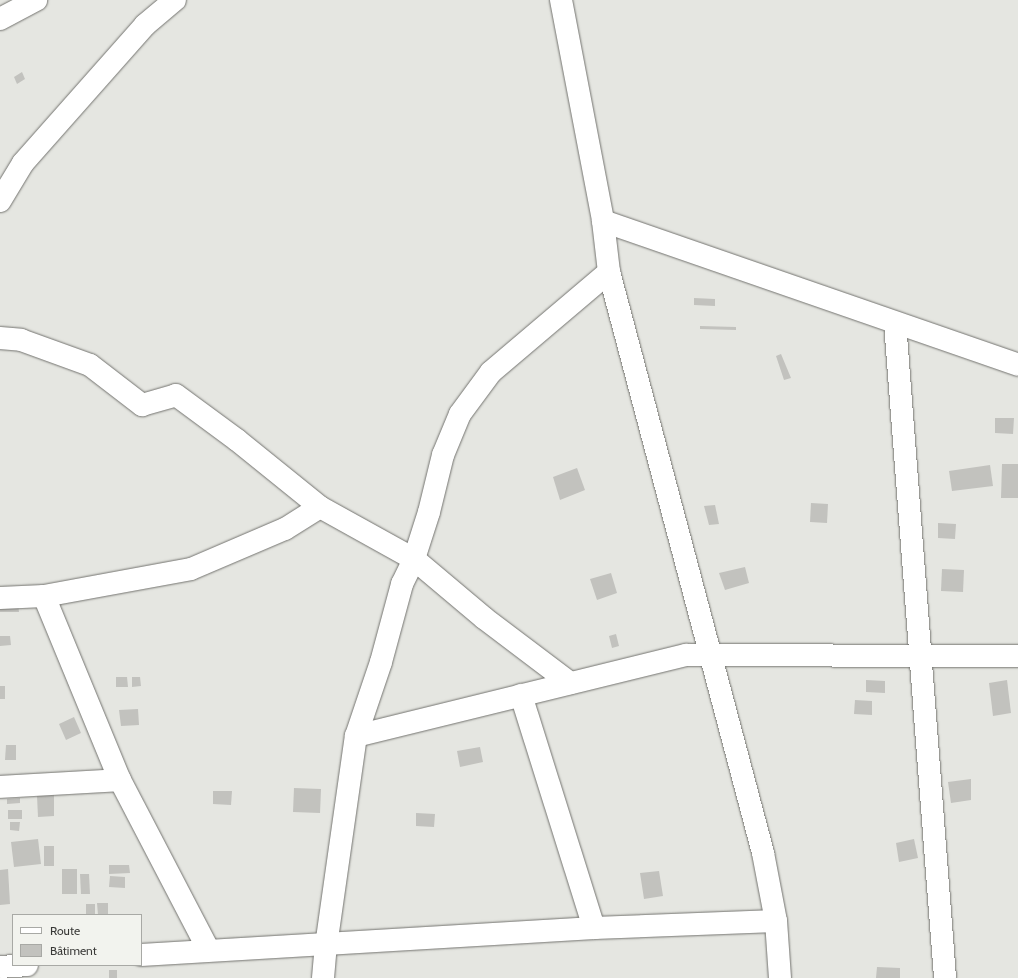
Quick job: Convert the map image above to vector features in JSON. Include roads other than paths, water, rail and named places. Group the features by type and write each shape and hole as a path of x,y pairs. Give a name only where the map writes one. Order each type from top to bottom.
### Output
{"street":[{"path":"0,19 36,0"},
{"path":"0,201 23,163 145,25 175,0"},
{"path":"561,0 603,222 609,272 712,654 763,853 776,921 780,978"},
{"path":"603,222 1018,365"},
{"path":"323,978 326,946 356,736 381,662 402,584 414,559 443,455 460,414 490,372 609,272"},
{"path":"895,322 945,978"},
{"path":"0,338 21,340 90,365 142,405 176,395 237,440 320,507 414,559 484,618 570,683"},
{"path":"0,598 44,596 191,570 285,529 320,507"},
{"path":"44,596 120,780 208,949"},
{"path":"356,736 686,655 1018,656"},
{"path":"521,695 594,928"},
{"path":"0,787 120,780"},
{"path":"142,955 208,949 326,946 594,928 776,921"}]}
